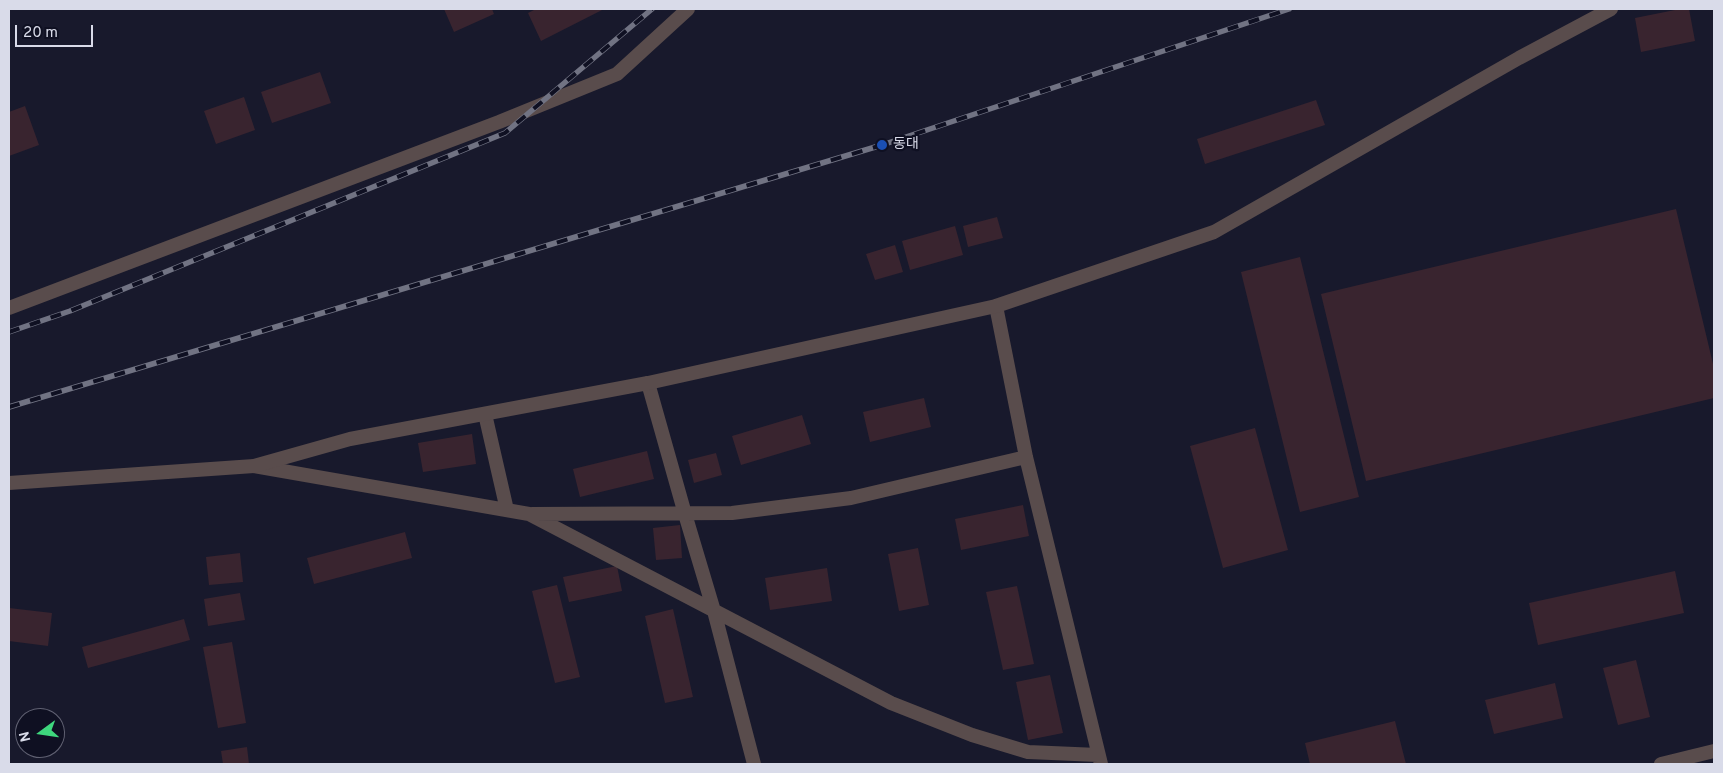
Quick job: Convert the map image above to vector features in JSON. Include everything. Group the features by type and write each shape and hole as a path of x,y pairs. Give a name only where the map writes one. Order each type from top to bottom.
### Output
{"street":[{"path":"9,308 499,122 617,74 688,9"},
{"path":"9,483 254,466 350,439 648,383 996,306 1214,232 1519,58 1611,9"},
{"path":"529,514 891,703 972,735 1028,752 1100,759 1026,457 996,306"},
{"path":"648,383 714,611 754,764"},
{"path":"485,414 507,510"},
{"path":"254,466 529,514 685,514 732,513 851,498 1026,457"},
{"path":"1661,764 1714,751"}],"building":[{"path":"444,9 492,9 494,14 454,32"},
{"path":"536,9 604,9 541,41 528,13"},
{"path":"1689,9 1695,41 1641,52 1635,18"},
{"path":"320,72 331,103 272,123 261,92"},
{"path":"244,97 255,130 216,144 204,111"},
{"path":"1316,100 1325,125 1205,164 1197,139"},
{"path":"25,106 39,145 9,156 9,112"},
{"path":"1676,209 1714,368 1714,398 1366,481 1321,294"},
{"path":"997,217 1003,238 968,247 963,226"},
{"path":"955,226 963,255 910,270 902,241"},
{"path":"895,245 903,272 875,280 866,254"},
{"path":"1300,257 1359,497 1300,512 1241,272"},
{"path":"924,398 931,427 870,442 863,412"},
{"path":"802,415 811,444 741,465 732,436"},
{"path":"1255,428 1288,550 1223,568 1190,446"},
{"path":"472,434 476,464 423,472 418,443"},
{"path":"647,451 654,479 580,497 573,469"},
{"path":"716,453 722,475 694,483 688,460"},
{"path":"1023,505 1029,536 961,550 955,519"},
{"path":"680,525 682,558 656,560 653,528"},
{"path":"405,532 412,558 314,584 307,558"},
{"path":"918,548 929,605 899,611 888,554"},
{"path":"240,553 243,582 209,585 206,557"},
{"path":"617,566 622,591 569,602 563,577"},
{"path":"827,568 832,601 770,610 765,578"},
{"path":"1675,571 1684,613 1538,645 1529,603"},
{"path":"557,585 580,677 555,683 532,591"},
{"path":"1017,586 1034,664 1003,670 986,592"},
{"path":"240,593 245,620 208,626 204,599"},
{"path":"9,608 52,613 48,646 9,641"},
{"path":"673,609 693,697 665,703 645,616"},
{"path":"184,619 190,640 88,668 82,647"},
{"path":"232,642 246,723 218,728 203,647"},
{"path":"1636,660 1650,717 1618,725 1603,668"},
{"path":"1050,675 1063,733 1028,740 1016,682"},
{"path":"1555,683 1563,718 1494,734 1485,700"},
{"path":"1395,721 1406,764 1310,764 1305,743"},
{"path":"247,747 249,764 223,764 221,751"}],"railway":[{"path":"9,332 70,311 505,133 652,9"},
{"path":"9,407 882,145 1289,9"}],"place":[{"name":"동대","path":"882,145"}]}
